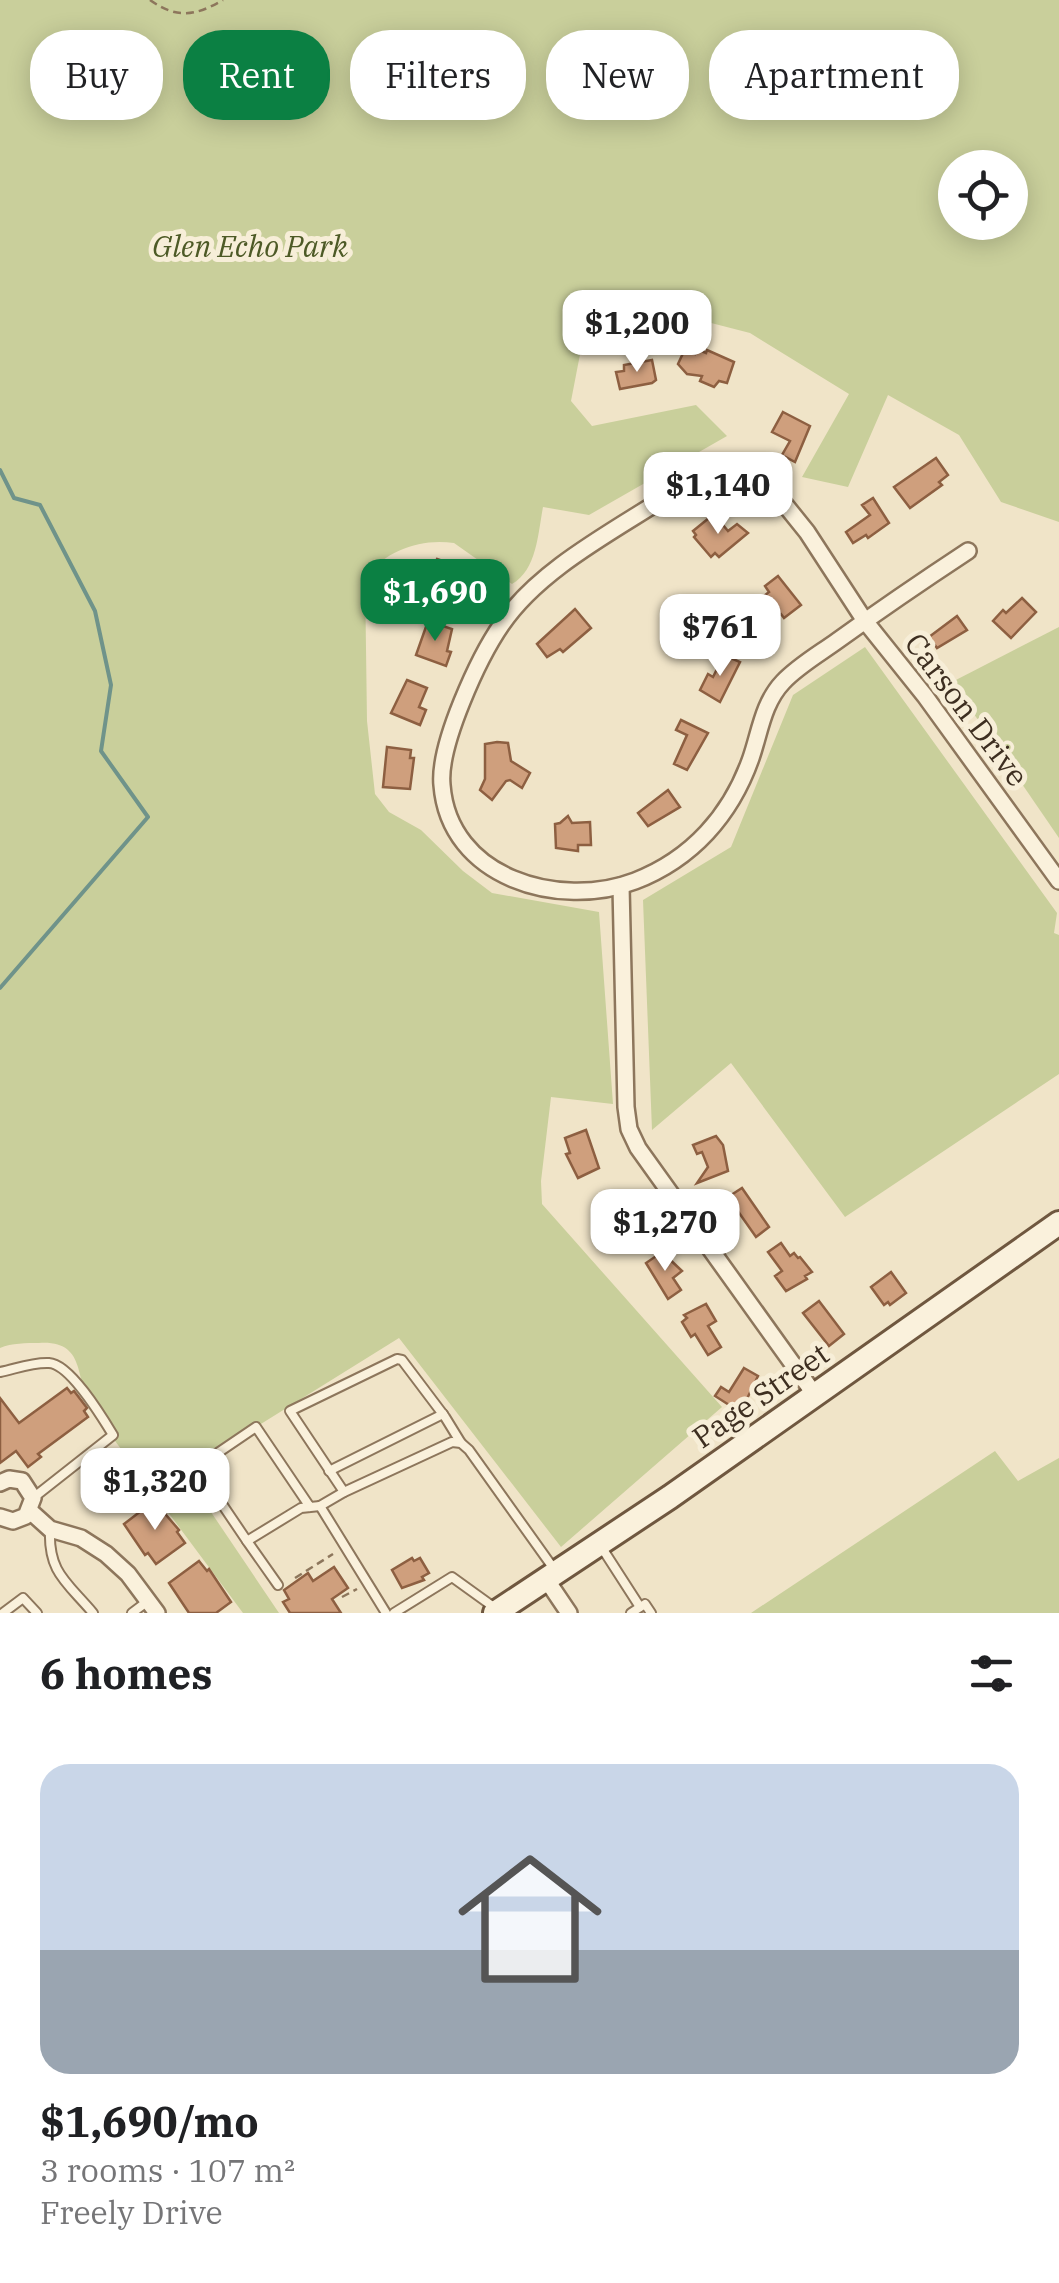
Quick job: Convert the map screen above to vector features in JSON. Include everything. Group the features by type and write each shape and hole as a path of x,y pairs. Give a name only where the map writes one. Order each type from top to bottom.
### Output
{"street":[{"name":"Carson Drive","path":"621,886 538,889 496,871 465,844 446,807 442,767 452,730 492,639 522,599 550,574 676,491 694,482 726,478 756,484 782,502 807,532 865,621 925,696 1059,881"},
{"path":"815,1394 638,1148 630,1129 626,1107 621,886 661,869 704,837 721,818 738,788 772,695 798,670 968,550"},
{"name":"Page Street","path":"501,1611 1059,1223"},
{"path":"0,1483 9,1479 22,1481 50,1530 81,1538 98,1548 128,1574 152,1607"},
{"path":"0,1517 20,1520 32,1504"},
{"path":"551,1576 569,1613"}],"lane":[{"path":"344,1492 290,1414 292,1408 397,1359 442,1414 551,1576"},
{"path":"0,1372 55,1364 75,1381 113,1434 32,1504"},
{"path":"329,1471 442,1414"},
{"path":"278,1585 197,1466 254,1427 315,1507 386,1613"},
{"path":"247,1541 301,1508 315,1507 443,1446 460,1443"},
{"path":"50,1530 53,1566 93,1613"},
{"path":"600,1544 640,1607"},
{"path":"394,1613 452,1577 501,1611"},
{"path":"3,1613 19,1599 26,1600 37,1613"},
{"path":"631,1613 646,1604 651,1613"},
{"path":"132,1613 152,1607"}],"path":[{"path":"150,0 178,15 202,12 223,0"},
{"path":"294,1578 332,1554"},
{"path":"342,1597 357,1588"}],"green space":[{"name":"Glen Echo Park","path":"0,0 1059,0 1059,522 1001,502 959,435 888,395 848,487 802,477 849,394 750,333 680,315 582,344 571,401 592,426 696,405 727,436 589,515 543,507 538,539 527,570 512,584 454,543 442,542 406,548 384,559 365,576 367,721 375,794 389,812 421,830 492,893 599,912 613,1104 551,1097 542,1204 722,1407 561,1547 399,1338 184,1472 279,1613 243,1613 92,1410 73,1355 55,1344 0,1348"},
{"path":"1059,627 1059,838 952,682"},
{"path":"865,647 1057,913 1054,933 1059,935 1059,1074 845,1217 731,1063 652,1130 643,900 731,847 793,695"},
{"path":"995,1451 1018,1481 1059,1458 1059,1613 751,1613"}],"building":[{"path":"685,349 695,354 697,349 706,353 707,350 734,362 727,383 719,381 714,387 700,381 702,376 687,374 678,364"},
{"path":"652,360 656,380 620,389 616,372 624,371 624,365"},
{"path":"783,412 810,426 795,462 782,455 790,441 772,432"},
{"path":"936,458 948,475 939,482 942,485 910,508 894,487"},
{"path":"873,498 889,523 853,543 846,532 870,515 862,505"},
{"path":"709,518 714,523 718,519 728,531 737,524 748,533 719,557 715,553 711,557 693,531"},
{"path":"437,559 482,575 473,611 425,594"},
{"path":"778,576 801,605 784,618 781,614 763,624 750,607 769,592 765,586"},
{"path":"1022,598 1036,612 1011,638 993,621"},
{"path":"575,609 591,628 563,652 560,649 547,657 537,644"},
{"path":"957,616 967,630 937,648 929,637"},
{"path":"428,621 452,629 446,666 416,655"},
{"path":"724,655 740,662 720,702 700,690 708,674 713,677"},
{"path":"407,680 427,688 419,707 426,710 420,725 391,713"},
{"path":"681,720 708,733 687,770 674,764 687,735 676,730"},
{"path":"508,743 511,761 530,773 522,788 506,781 492,800 480,790 485,779 485,744"},
{"path":"387,747 411,750 410,758 414,758 410,789 383,787"},
{"path":"668,790 680,807 648,826 638,813"},
{"path":"568,816 572,823 590,822 591,845 578,845 578,851 556,848 555,824"},
{"path":"586,1130 599,1168 578,1178 566,1154 570,1153 565,1138"},
{"path":"716,1136 723,1145 728,1171 697,1183 708,1167 702,1152 697,1154 693,1145"},
{"path":"742,1188 769,1227 756,1237 728,1197"},
{"path":"607,1199 611,1204 618,1199 630,1215 621,1222 634,1241 621,1250 593,1218 598,1214 594,1208"},
{"path":"781,1243 790,1256 794,1253 800,1257 812,1272 786,1291 775,1276 782,1271 768,1252"},
{"path":"662,1252 682,1271 673,1278 681,1290 668,1299 646,1263"},
{"path":"891,1272 906,1293 884,1305 871,1287"},
{"path":"819,1301 844,1334 829,1346 803,1313"},
{"path":"706,1304 716,1321 708,1326 721,1347 708,1355 682,1322 687,1318 684,1315"},
{"path":"744,1368 758,1376 744,1405 741,1403 737,1410 715,1396 721,1387 729,1392"},
{"path":"67,1388 87,1408 84,1411 88,1417 38,1454 41,1457 28,1467 16,1451 0,1463 0,1398 19,1423"},
{"path":"154,1501 185,1543 156,1564 124,1524"},
{"path":"412,1558 420,1558 429,1573 422,1577 424,1580 402,1588 392,1570"},
{"path":"199,1561 231,1602 216,1613 189,1613 169,1583"},
{"path":"334,1567 348,1588 332,1599 341,1613 290,1613 283,1602 289,1599 284,1590 308,1573 313,1581"}],"waterway":[{"path":"0,470 14,498 40,505 95,611 111,685 101,751 148,817 0,988"}]}
